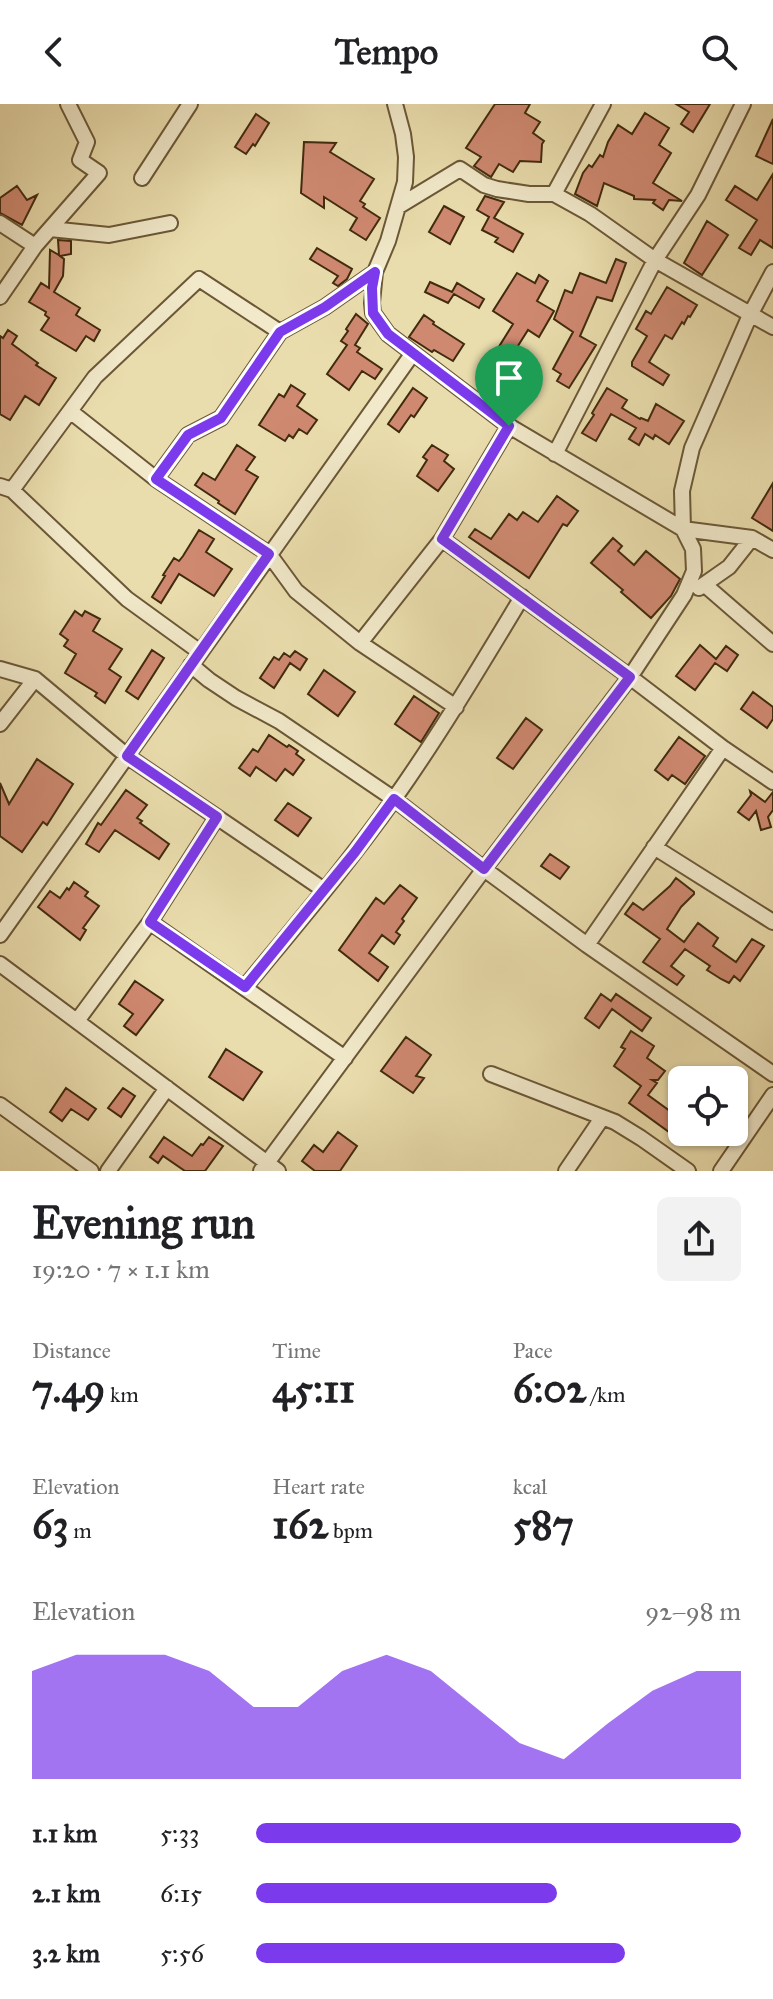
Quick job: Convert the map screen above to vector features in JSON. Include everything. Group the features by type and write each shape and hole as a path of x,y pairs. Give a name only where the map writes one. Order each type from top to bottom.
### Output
{"street":[{"path":"0,297 35,246 99,173 80,160 87,142 68,104"},
{"path":"142,178 190,104"},
{"path":"395,104 406,157 405,182 372,288 373,313 388,334 509,426 683,529 752,538 773,550"},
{"path":"554,194 603,104"},
{"path":"555,454 655,260 698,195 743,104"},
{"path":"399,206 460,169 484,185 497,189 554,194 590,214 655,260 773,327"},
{"path":"0,223 35,246"},
{"path":"50,229 109,235 170,223"},
{"path":"156,479 188,435 221,418 280,332 325,307 375,272"},
{"path":"0,964 269,1168 345,1058 630,677 684,595 694,571 693,549 683,529 682,491 692,448 750,315 773,272"},
{"path":"200,652 127,599 6,488 95,377 199,279 280,332"},
{"path":"0,935 413,353"},
{"path":"70,411 156,479 269,554 296,591 360,643 456,707"},
{"path":"360,643 442,539 509,426"},
{"path":"684,595 705,585 729,567 752,538"},
{"path":"442,539 773,782"},
{"path":"705,585 773,644"},
{"path":"245,987 394,799 456,707 522,597"},
{"path":"191,665 236,698 279,721 394,799 587,945 773,1074"},
{"path":"0,669 35,679 127,756 324,890"},
{"path":"0,724 35,679"},
{"path":"587,945 723,748"},
{"path":"77,1021 150,922 217,817"},
{"path":"654,847 773,922"},
{"path":"150,922 345,1058"},
{"path":"491,1074 627,1128 688,1171"},
{"path":"108,1171 167,1088"},
{"path":"721,1171 773,1095"},
{"path":"3,1113 91,1171"},
{"path":"566,1171 602,1118"}],"building":[{"path":"495,104 530,104 525,113 540,122 533,133 544,141 541,162 520,161 513,172 499,164 491,177 474,166 481,157 466,148"},
{"path":"676,104 710,104 693,132 681,124 689,112"},
{"path":"645,113 669,128 659,145 671,153 653,183 682,201 669,200 663,210 653,203 655,200 634,199 634,196 604,183 597,206 575,194 583,173 589,165 592,167 600,155 603,157 618,125 632,134"},
{"path":"256,114 269,123 255,146 253,144 246,154 235,147"},
{"path":"773,119 773,164 756,156"},
{"path":"304,142 336,143 330,152 374,179 360,201 365,204 363,207 380,218 366,240 350,230 357,218 324,197 324,208 301,193"},
{"path":"773,174 773,248 760,240 751,255 739,248 757,220 726,200 735,186 757,200"},
{"path":"17,186 27,200 37,195 22,225 0,213 0,198"},
{"path":"485,196 504,202 494,218 523,234 513,252 495,242 498,238 482,230 489,217 477,210"},
{"path":"444,206 464,217 450,244 429,232"},
{"path":"707,221 728,235 702,275 684,263"},
{"path":"58,240 71,241 71,254 60,256 64,259 63,276 54,292 80,308 76,315 100,330 94,341 86,336 76,351 41,330 49,318 46,312 29,302 41,283 49,288 50,250 59,255"},
{"path":"317,248 352,269 347,279 338,286 333,283 338,276 310,259"},
{"path":"616,259 626,263 612,301 597,297 580,336 596,345 569,388 557,381 561,374 553,369 573,332 554,319 565,290 572,293 580,273 606,283"},
{"path":"517,273 535,283 539,275 548,281 537,301 554,311 539,337 528,330 516,349 536,362 514,395 482,374 513,324 493,311"},
{"path":"430,282 452,292 457,283 484,299 479,308 454,294 448,303 425,292"},
{"path":"667,287 697,305 672,339 665,335 649,362 669,375 663,385 632,366 632,362 647,336 636,329 646,311 651,314"},
{"path":"356,314 368,324 355,345 360,348 357,352 382,369 375,379 362,371 349,390 327,374 347,345 341,341"},
{"path":"424,315 464,344 453,361 409,337"},
{"path":"8,330 17,336 12,344 56,378 39,405 25,396 10,420 0,414 0,336 3,338"},
{"path":"291,385 305,394 297,406 317,420 307,434 299,429 293,438 289,435 285,441 259,425 279,394 284,397"},
{"path":"413,388 427,398 399,432 388,424"},
{"path":"607,388 627,400 622,408 640,419 648,421 656,404 684,421 669,444 655,435 653,439 645,434 639,445 629,439 636,428 611,414 596,441 582,433"},
{"path":"237,445 255,457 246,470 258,477 235,514 195,485 203,473 215,480"},
{"path":"432,445 448,455 444,461 454,469 438,491 417,476 427,460 423,457"},
{"path":"773,483 773,531 752,518"},
{"path":"557,496 578,511 567,526 563,524 529,578 469,537 475,529 491,539 509,514 517,520 523,512 538,522"},
{"path":"199,530 214,539 206,552 232,569 214,596 179,574 161,603 152,597 163,575 174,558 179,561 183,556"},
{"path":"613,538 622,546 618,551 634,565 646,551 680,579 671,596 651,618 591,563"},
{"path":"75,611 82,616 85,611 100,619 93,631 122,649 109,669 121,677 105,703 95,696 97,693 65,673 76,654 64,646 68,640 60,634"},
{"path":"700,645 716,659 726,646 738,655 727,671 715,663 695,690 676,676"},
{"path":"152,650 164,658 138,699 126,691"},
{"path":"295,651 307,659 300,670 290,663 274,688 260,678 274,657 279,660 284,653 290,657"},
{"path":"324,670 355,692 338,716 308,694"},
{"path":"753,692 773,707 773,719 767,728 741,709"},
{"path":"414,696 439,713 421,742 395,724"},
{"path":"526,718 542,730 513,769 497,758"},
{"path":"269,735 298,751 296,754 304,760 293,775 285,769 276,781 256,767 250,776 239,768 253,749 258,752"},
{"path":"679,737 705,756 685,784 672,775 668,780 655,770"},
{"path":"37,759 73,784 47,825 43,822 22,852 0,836 0,783 9,804"},
{"path":"126,790 147,805 137,818 142,821 140,823 169,844 159,859 115,830 99,852 86,844 98,823 101,825"},
{"path":"750,791 765,802 773,792 773,810 768,817 771,827 761,830 756,811 749,820 738,812 751,795"},
{"path":"288,803 311,818 298,836 275,820"},
{"path":"550,854 569,867 560,879 541,866"},
{"path":"676,878 694,894 667,929 684,942 698,923 718,938 713,946 736,962 752,939 764,946 740,981 734,976 729,983 721,979 707,970 710,966 685,949 671,966 684,976 677,985 643,962 660,939 625,914 633,903 643,910"},
{"path":"74,882 88,892 85,896 99,906 83,928 86,930 80,940 38,907 50,891 60,898"},
{"path":"400,885 417,898 402,919 404,921 396,932 400,935 394,944 382,935 369,953 388,967 378,981 339,950 376,898 384,904"},
{"path":"135,981 163,1000 136,1035 124,1026 133,1014 119,1004"},
{"path":"601,994 611,1001 616,994 651,1018 642,1031 612,1009 599,1028 585,1018"},
{"path":"631,1031 654,1046 647,1058 665,1071 658,1080 652,1080 657,1083 648,1095 668,1110 668,1131 629,1103 641,1086 614,1066 625,1049 621,1047"},
{"path":"406,1037 431,1055 416,1076 424,1078 413,1093 381,1071"},
{"path":"226,1049 262,1072 243,1100 209,1077"},
{"path":"66,1088 96,1109 88,1120 71,1109 62,1121 50,1112"},
{"path":"123,1088 135,1096 121,1117 108,1108"},
{"path":"338,1132 357,1146 340,1171 315,1171 302,1161 314,1145 323,1152"},
{"path":"164,1137 192,1156 209,1137 223,1146 205,1171 185,1171 163,1156 158,1163 150,1157"}],"route":[{"path":"375,272 373,313 388,334 509,426 442,539 630,677 484,869 394,799 245,987 150,922 217,817 127,756 269,554 156,479 188,435 221,418 280,332 325,307 375,272"}]}
